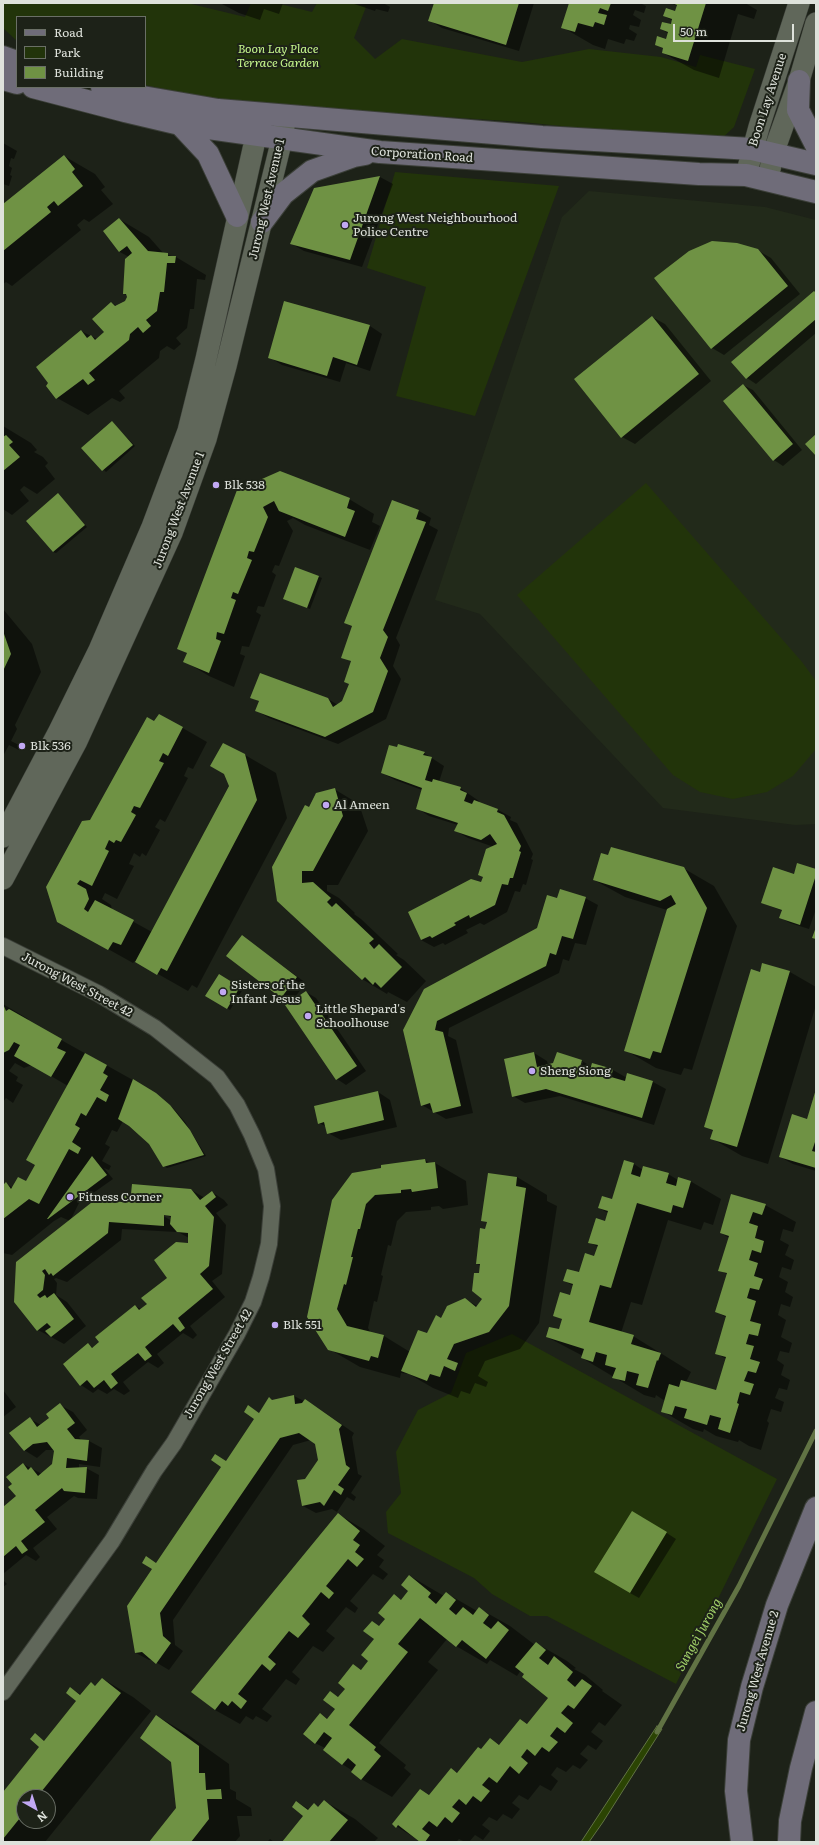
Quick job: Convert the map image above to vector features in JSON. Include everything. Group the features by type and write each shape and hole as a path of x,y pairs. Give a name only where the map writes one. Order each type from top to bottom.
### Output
{"main road":[{"path":"3,57 16,62"},
{"path":"3,79 16,83"},
{"path":"799,81 798,110 816,145"},
{"name":"Corporation Road","path":"36,88 125,112 180,124 282,139 380,152 699,174 746,175 816,192"},
{"path":"106,88 131,95 195,107 261,114 542,137 762,152 816,164"},
{"path":"180,124 208,154 237,216"},
{"path":"262,222 283,194 312,171 354,156 380,152"},
{"name":"Jurong West Avenue 2","path":"742,1842 736,1791 739,1740 752,1687 777,1605 816,1508"},
{"path":"789,1842 790,1821 799,1775 816,1712"}],"street":[{"name":"Boon Lay Avenue","path":"768,180 762,152 799,3"},
{"name":"Boon Lay Avenue","path":"746,175 762,152 799,81 816,23"},
{"name":"Jurong West Avenue 1","path":"3,837 58,733 99,650 156,517 188,431 206,359 261,114"},
{"name":"Jurong West Avenue 1","path":"3,879 77,741 172,533 206,439 226,366 282,139 285,116"},
{"name":"Jurong West Street 42","path":"3,1692 112,1541 154,1471 174,1443 237,1334 253,1302 262,1277 269,1244 272,1206 266,1169 252,1136 237,1105 217,1077 154,1028 99,994 4,945"}],"shaded area":[{"path":"589,191 765,207 816,220 816,824 795,825 663,808 480,614 435,600 562,217"},
{"path":"657,1726 662,1729 603,1822 589,1842 581,1842"}],"green space":[{"name":"Boon Lay Place Terrace Garden","path":"3,3 187,3 245,17 251,3 276,3 312,12 317,3 354,3 366,7 354,38 375,59 402,39 522,62 589,49 661,57 696,67 700,55 755,69 734,127 718,142 522,122 233,103 146,85 146,16 16,16 16,40 3,28"},
{"path":"395,172 559,186 475,416 396,396 426,287 367,268"},
{"path":"646,483 802,662 816,681 816,749 793,776 767,792 733,799 700,792 673,775 517,595"},
{"path":"512,1334 777,1479 676,1684 547,1616 530,1616 492,1594 474,1578 388,1533 386,1512 401,1493 396,1452 418,1410 451,1393 466,1353"}],"building":[{"path":"434,3 519,3 506,45 428,21"},
{"path":"569,3 611,3 608,11 600,8 598,13 607,15 604,25 595,22 593,27 578,23 575,32 561,28"},
{"path":"672,3 706,3 688,61 662,53 663,48 655,45 657,36 666,39 668,32 660,29 662,22 671,24 672,19 663,16 666,8 675,11 677,5"},
{"path":"64,155 75,169 72,172 83,186 58,206 54,201 47,207 51,212 3,251 3,204"},
{"path":"380,176 350,260 290,244 314,188"},
{"path":"119,218 148,251 168,253 168,256 176,256 175,263 167,263 164,292 160,292 157,311 146,320 151,326 143,333 138,327 130,334 129,340 89,373 95,380 88,385 83,379 56,399 46,386 48,383 36,367 81,330 87,338 91,335 95,340 104,332 92,319 111,302 115,306 125,301 127,297 126,294 123,294 125,259 132,253 127,246 119,252 103,231"},
{"path":"712,241 737,243 758,249 788,286 711,349 654,278 689,251"},
{"path":"814,291 816,293 816,319 746,379 731,362"},
{"path":"284,301 370,325 357,365 333,357 327,376 268,358"},
{"path":"652,316 699,374 621,438 574,379"},
{"path":"743,384 793,444 773,461 723,401"},
{"path":"112,421 133,445 102,471 81,448"},
{"path":"816,434 816,456 805,444"},
{"path":"6,435 13,442 9,445 20,457 3,471 3,437"},
{"path":"280,471 350,498 347,508 355,511 345,537 279,511 274,501 263,507 268,517 254,552 249,551 247,558 252,560 238,594 233,592 231,598 236,600 224,634 217,632 216,639 221,641 209,673 183,662 187,653 177,649 237,490"},
{"path":"58,493 85,525 53,552 26,521"},
{"path":"392,500 419,510 416,519 426,522 383,630 388,637 380,658 388,671 373,712 325,737 255,711 259,701 250,698 260,673 328,698 333,707 342,701 349,684 344,682 351,661 341,658 352,626 344,623"},
{"path":"295,567 319,576 307,608 283,599"},
{"path":"3,631 11,654 3,671"},
{"path":"159,714 183,727 168,756 163,753 159,761 164,763 140,808 134,806 131,812 136,815 121,842 116,840 114,843 109,840 105,849 109,851 92,886 80,880 77,884 86,889 89,899 84,909 88,912 95,900 134,920 121,945 113,942 108,950 57,922 46,887 82,821 90,820 147,717 154,721"},
{"path":"223,743 245,754 257,800 167,971 161,968 157,975 135,962 229,786 224,774 210,766"},
{"path":"398,744 425,752 423,755 432,757 425,780 432,782 433,779 461,787 460,790 467,793 464,801 472,804 474,800 498,809 497,812 504,815 521,846 519,851 521,852 513,878 510,878 508,885 502,884 495,905 470,918 469,915 454,923 456,925 432,938 430,936 421,940 408,912 471,879 481,882 483,877 478,875 486,849 497,844 490,834 481,840 454,831 458,823 416,809 422,788 381,773 389,745 397,747"},
{"path":"335,788 343,816 313,871 302,871 302,883 313,882 331,898 327,902 332,907 336,903 374,939 369,943 374,949 379,944 402,967 381,988 375,982 373,985 365,977 362,980 277,901 272,867 305,805 309,807 316,793"},
{"path":"611,847 684,867 707,908 661,1053 653,1051 650,1059 624,1051 667,909 676,904 671,895 660,901 593,880 601,853 608,855"},
{"path":"797,863 816,869 816,875 800,925 779,918 782,910 761,903 773,867 794,874"},
{"path":"560,889 586,897 573,939 562,936 556,955 550,953 546,966 437,1021 435,1030 443,1032 461,1106 433,1113 430,1103 421,1106 403,1030 424,989 537,928 547,895 557,898"},
{"path":"816,927 816,939 812,938"},
{"path":"242,935 297,977 281,998 226,956"},
{"path":"762,963 790,971 737,1147 710,1139 713,1130 704,1127 751,969 760,972"},
{"name":"Sisters of the Infant Jesus","path":"219,974 240,987 227,1009 205,996"},
{"path":"306,991 357,1066 336,1080 285,1005"},
{"path":"3,1004 6,1011 9,1009 62,1039 57,1048 66,1052 51,1077 14,1056 20,1045 14,1042 9,1050 3,1053"},
{"path":"534,1052 537,1067 553,1063 557,1052 582,1060 580,1067 590,1070 592,1063 613,1069 611,1077 625,1081 627,1073 653,1081 642,1118 546,1089 512,1097 504,1059"},
{"path":"85,1053 107,1065 103,1073 108,1076 100,1090 109,1095 106,1102 97,1097 86,1116 81,1113 75,1125 80,1128 72,1142 81,1148 78,1154 69,1149 39,1204 29,1199 3,1219 3,1185 6,1182 11,1189 18,1177 26,1181 35,1165 26,1160"},
{"path":"133,1079 156,1093 170,1105 190,1130 204,1155 163,1167 149,1144 129,1126 118,1119"},
{"path":"816,1089 816,1139 812,1151 816,1152 816,1168 779,1157 792,1114 807,1119"},
{"path":"378,1091 384,1120 327,1134 324,1122 318,1124 314,1106"},
{"name":"Fitness Corner","path":"92,1156 107,1175 47,1219"},
{"path":"425,1159 426,1163 435,1162 438,1188 412,1192 411,1189 401,1190 401,1193 375,1195 366,1204 351,1257 353,1257 346,1285 344,1284 337,1309 347,1326 384,1335 378,1358 371,1356 369,1361 328,1350 307,1317 332,1200 352,1173 381,1168 381,1165"},
{"path":"624,1160 634,1163 631,1174 640,1177 643,1166 669,1173 666,1183 676,1186 678,1177 691,1181 683,1208 673,1205 671,1213 637,1203 611,1288 600,1285 589,1322 634,1335 631,1344 661,1353 658,1361 657,1360 648,1388 636,1385 639,1374 627,1371 625,1381 612,1378 616,1368 605,1365 607,1355 596,1352 593,1362 581,1358 584,1349 546,1337 549,1327 559,1329 562,1319 553,1316 560,1292 570,1295 573,1284 563,1281 567,1269 579,1272 585,1253 594,1256 598,1245 588,1243 596,1218 605,1221 608,1211 598,1208 602,1196 612,1199"},
{"path":"488,1173 517,1177 516,1186 526,1188 509,1306 489,1332 454,1344 447,1359 458,1363 455,1371 444,1366 440,1377 430,1374 427,1381 401,1371 418,1330 427,1333 436,1315 441,1318 447,1306 465,1298 476,1307 482,1299 472,1291 474,1273 479,1273 480,1264 476,1264 480,1228 485,1229 487,1222 481,1221"},
{"path":"132,1184 191,1189 200,1200 212,1191 216,1197 205,1206 214,1217 209,1266 200,1274 213,1289 178,1318 185,1328 180,1332 173,1324 145,1347 152,1356 145,1361 138,1353 111,1374 118,1383 111,1389 104,1380 94,1388 87,1380 80,1386 63,1364 88,1343 92,1348 99,1342 95,1337 135,1305 139,1310 147,1304 141,1298 167,1278 154,1260 176,1242 188,1243 188,1233 177,1232 170,1224 171,1216 164,1215 164,1226 109,1222 108,1233 53,1276 51,1273 49,1275 45,1269 42,1271 45,1275 43,1290 37,1295 40,1298 45,1295 47,1298 54,1293 74,1319 51,1337 45,1331 51,1327 47,1323 37,1331 14,1302 16,1262 96,1199 122,1202 123,1193 131,1194"},
{"path":"731,1194 766,1204 762,1215 753,1212 749,1223 758,1226 755,1238 764,1241 761,1253 752,1250 749,1260 758,1263 754,1276 763,1279 759,1290 750,1288 747,1298 756,1301 750,1321 761,1324 758,1336 749,1334 746,1344 754,1346 750,1359 760,1362 756,1373 748,1371 744,1381 754,1384 750,1395 740,1392 737,1403 739,1404 730,1433 718,1429 721,1418 710,1415 707,1425 684,1418 687,1409 675,1406 672,1415 661,1412 669,1384 679,1387 681,1380 716,1390 726,1357 715,1354 726,1316 715,1312 727,1273 718,1271 729,1236 720,1233"},
{"path":"294,1395 295,1404 302,1403 305,1399 342,1425 339,1429 346,1465 350,1468 338,1485 344,1489 341,1495 334,1490 324,1506 320,1502 302,1506 297,1480 305,1479 318,1460 315,1444 299,1433 280,1438 160,1613 163,1636 171,1643 156,1664 142,1652 135,1653 127,1606 152,1569 142,1563 146,1556 156,1563 221,1467 211,1460 215,1454 226,1461 254,1419 244,1412 248,1405 259,1413 269,1397 272,1400"},
{"path":"60,1403 75,1423 67,1429 75,1439 89,1440 87,1461 67,1458 66,1468 87,1467 85,1493 64,1491 62,1488 35,1510 45,1522 21,1541 28,1550 22,1554 16,1546 3,1557 3,1507 16,1496 8,1487 12,1484 6,1477 23,1463 28,1470 31,1467 38,1476 52,1464 54,1451 47,1442 33,1444 24,1451 9,1433 30,1417 37,1427 49,1418 46,1414"},
{"path":"632,1511 667,1532 630,1593 594,1572"},
{"path":"338,1513 360,1531 353,1540 360,1545 355,1552 364,1559 357,1567 348,1559 326,1586 334,1593 329,1599 321,1592 302,1616 310,1624 298,1638 289,1631 268,1657 276,1664 270,1671 262,1664 238,1694 247,1701 241,1709 232,1701 228,1706 222,1701 215,1710 191,1692"},
{"path":"409,1575 431,1593 428,1597 436,1604 446,1592 456,1600 449,1609 456,1615 463,1607 473,1615 479,1607 489,1615 483,1623 491,1629 498,1621 509,1630 486,1659 462,1640 456,1647 420,1618 398,1644 408,1652 349,1725 376,1747 374,1750 381,1756 361,1780 351,1772 356,1765 348,1758 342,1765 323,1750 332,1738 324,1732 315,1744 303,1734 320,1713 327,1719 335,1709 323,1700 330,1691 338,1697 345,1689 338,1683 353,1664 361,1670 368,1661 361,1655 374,1639 363,1631 372,1621 379,1626 385,1619 378,1613 394,1594 401,1600 408,1591 401,1585"},
{"path":"536,1642 546,1650 539,1658 548,1665 554,1656 573,1672 567,1680 575,1687 582,1679 592,1686 574,1709 568,1705 561,1713 573,1723 565,1733 557,1727 550,1736 558,1742 549,1752 542,1747 535,1756 527,1749 521,1757 528,1763 519,1774 510,1766 497,1783 489,1777 482,1785 490,1791 481,1802 473,1796 466,1805 459,1799 452,1807 460,1813 452,1823 445,1817 437,1827 429,1821 422,1829 430,1835 425,1842 420,1842 398,1825 396,1828 392,1824 420,1789 429,1795 451,1768 457,1773 478,1747 481,1749 490,1738 499,1745 520,1719 527,1724 548,1698 522,1677 524,1674 515,1667"},
{"path":"102,1678 121,1693 43,1789 16,1789 16,1823 3,1839 3,1792 39,1747 30,1739 35,1733 44,1741 76,1701 66,1693 70,1687 80,1695 91,1682 95,1686"},
{"path":"156,1715 199,1746 199,1773 205,1773 206,1790 221,1789 222,1799 207,1799 209,1819 191,1842 149,1842 176,1808 171,1762 140,1738"},
{"path":"324,1800 348,1820 329,1842 282,1842 303,1816 292,1807 296,1801 308,1810 314,1803 318,1807"}],"waterway":[{"name":"Sungei Jurong","path":"657,1732 739,1586 816,1431"}],"place":[{"name":"Jurong West Neighbourhood Police Centre","path":"345,225"},
{"name":"Blk 538","path":"216,485"},
{"name":"Blk 536","path":"22,746"},
{"name":"Al Ameen","path":"326,805"},
{"name":"Sisters of the Infant Jesus","path":"223,992"},
{"name":"Little Shepard's Schoolhouse","path":"308,1016"},
{"name":"Sheng Siong","path":"532,1071"},
{"name":"Fitness Corner","path":"70,1197"},
{"name":"Blk 551","path":"275,1325"}]}
